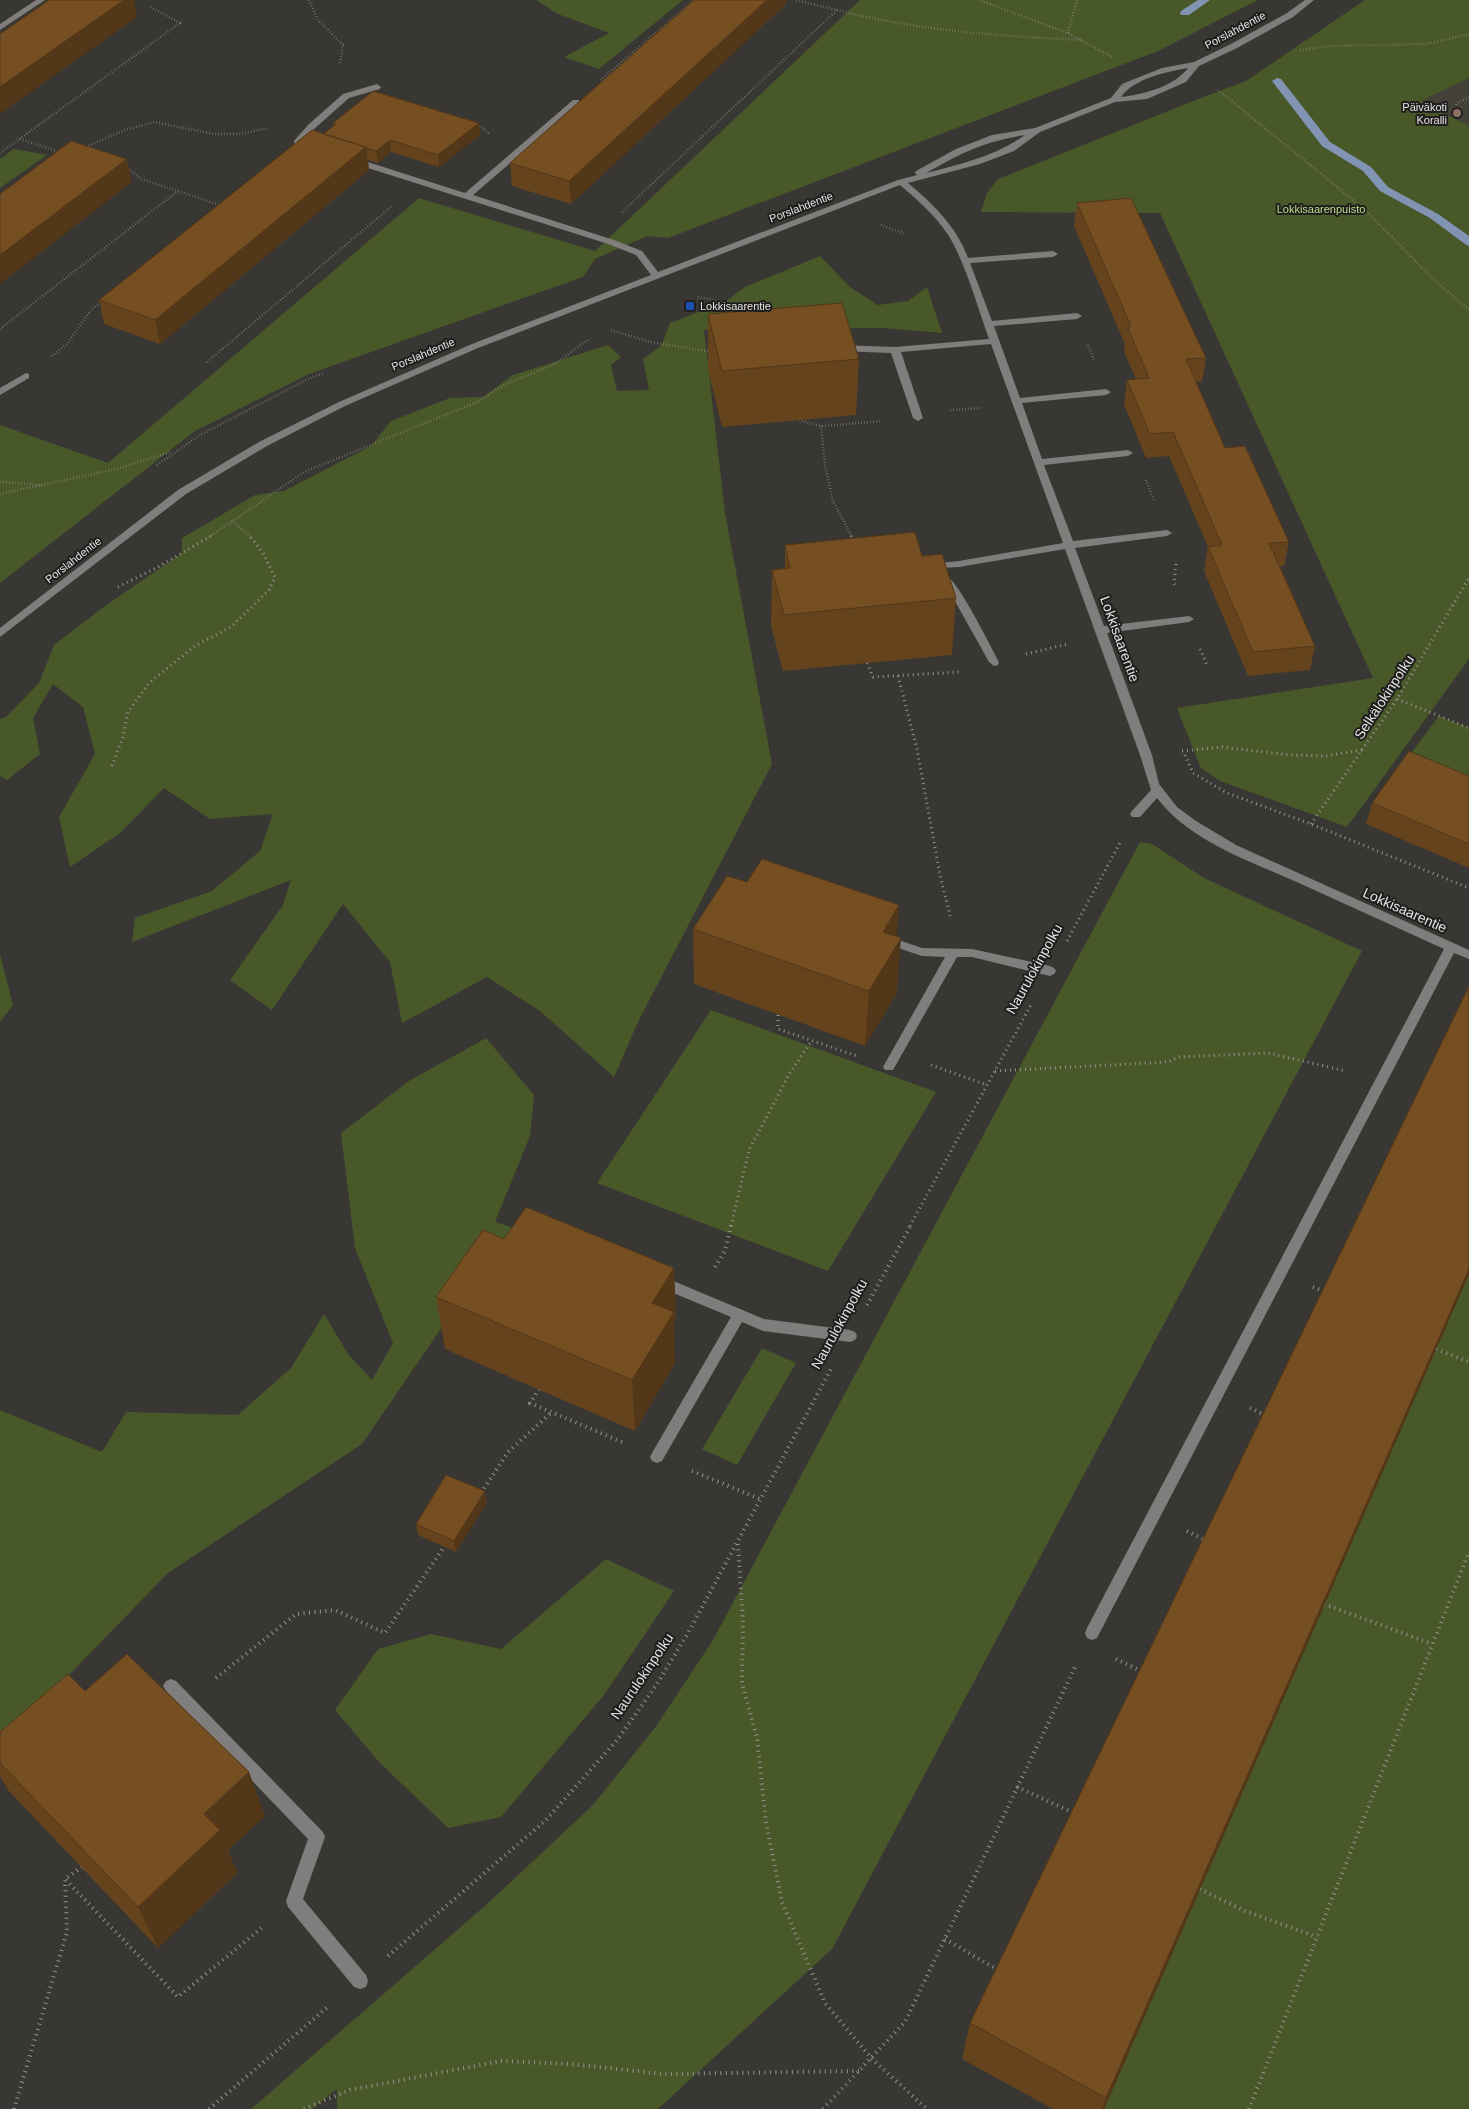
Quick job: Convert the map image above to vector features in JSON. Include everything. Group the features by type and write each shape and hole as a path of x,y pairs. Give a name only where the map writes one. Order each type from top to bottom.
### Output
{"street":[{"path":"0,28 41,0"},
{"name":"Porslahdentie","path":"1114,100 1125,86 1165,70 1196,64 1242,42 1290,15 1310,0"},
{"name":"Porslahdentie","path":"901,182 959,151 989,139 1037,130 1114,100 1144,97 1183,80 1196,64"},
{"path":"325,152 297,143 310,127 346,96 377,87"},
{"path":"467,196 576,102"},
{"name":"Porslahdentie","path":"0,633 182,492 263,444 342,404 426,366 901,182 977,162 1011,149 1037,130"},
{"path":"344,158 592,235 639,253 656,276"},
{"name":"Lokkisaarentie","path":"901,182 929,203 948,226 959,245 1146,754 1157,791 1178,814 1198,829 1232,848 1469,955"},
{"path":"965,260 1053,254"},
{"path":"988,324 1077,316"},
{"path":"829,348 848,347 895,350 995,341"},
{"path":"895,350 918,418"},
{"path":"0,392 26,376"},
{"path":"1016,400 1106,392"},
{"path":"1039,462 1128,453"},
{"path":"917,568 959,564 1070,545 1167,532"},
{"path":"936,566 956,593 994,662"},
{"path":"1101,630 1188,619"},
{"path":"1136,814 1157,791"},
{"path":"876,936 922,952 972,953 1050,971"},
{"path":"1092,1633 1451,947"},
{"path":"890,1067 953,952"},
{"path":"642,1274 763,1325 850,1336"},
{"path":"657,1457 739,1315"},
{"path":"171,1686 317,1837 294,1901 360,1980"}],"path":[{"path":"309,0 317,21 334,34 343,45 337,90 346,96"},
{"path":"576,102 694,0"},
{"path":"796,0 873,21 925,29 1082,40"},
{"path":"979,0 1082,40 1117,60"},
{"path":"1068,34 1078,0"},
{"path":"0,153 180,24 149,6"},
{"path":"622,213 837,10"},
{"path":"1293,50 1330,46 1427,44 1469,34"},
{"path":"1212,85 1363,208 1432,278 1469,310"},
{"path":"1456,108 1457,103 1469,97"},
{"path":"83,148 107,140 125,130 154,122 214,134 239,134 290,125 310,127"},
{"path":"474,125 484,128 490,134"},
{"path":"19,139 62,154 56,156"},
{"path":"124,166 137,174 141,179 220,205 213,211"},
{"path":"207,362 421,182"},
{"path":"0,329 178,191"},
{"path":"26,376 67,344 92,309 107,297"},
{"path":"610,330 650,342 714,352 718,355"},
{"path":"116,588 158,567 232,521 304,472 477,402 504,385 555,364 593,336"},
{"path":"799,420 822,426 918,418 948,411 982,408"},
{"path":"822,426 825,466 833,501 857,547"},
{"path":"0,494 116,470 176,450"},
{"path":"0,482 47,485"},
{"path":"112,766 123,737 128,712 149,683 195,646 231,627 269,590 275,577 269,562 255,540 232,521"},
{"name":"Selkälokinpolku","path":"1311,824 1398,699 1469,578"},
{"path":"898,676 917,749 940,875 951,911 953,952"},
{"path":"1398,699 1469,728"},
{"path":"1362,750 1325,756 1289,755 1222,747 1183,751 1193,773 1227,792 1469,888"},
{"name":"Naurulokinpolku","path":"515,1848 545,1821 580,1783 618,1739 655,1688 738,1543 1136,814"},
{"path":"698,1297 725,1251 749,1150 785,1081 812,1040"},
{"path":"995,1071 1167,1062 1179,1057 1268,1053 1380,1080"},
{"path":"1436,1349 1469,1362"},
{"path":"477,1498 508,1452 551,1412"},
{"path":"738,1543 743,1623 742,1683 757,1738 766,1823 782,1902 825,2003 872,2058 927,2109"},
{"path":"187,1703 255,1645 296,1614 334,1610 384,1634 444,1547"},
{"path":"1249,2109 1469,1552"},
{"path":"1324,1604 1432,1644"},
{"path":"822,2109 906,2022 1092,1633"},
{"path":"1017,1787 1079,1816"},
{"path":"65,1879 82,1867"},
{"path":"65,1879 178,1997 294,1901"},
{"path":"14,2109 67,1932 65,1879"},
{"path":"1200,1889 1245,1911 1317,1937"},
{"path":"945,1939 1003,1972"},
{"path":"304,2109 350,2090 501,2061 570,2064 664,2074 860,2071"}],"shaded area":[{"name":"Päiväkoti Koralli","path":"1469,78 1469,126 1421,101"}],"green space":[{"path":"536,0 683,0 599,69 564,57 609,33 558,14"},
{"path":"860,0 1258,0 1158,51 668,238 647,236 595,259 583,277 309,374 195,431 0,583 0,425 108,463 419,198 595,251"},
{"name":"Lokkisaarenpuisto","path":"1365,0 1469,0 1469,78 1421,101 1469,126 1469,659 1347,827 1220,781 1201,768 1177,708 1373,678 1160,213 981,212 987,193 998,179 1246,81"},
{"path":"14,149 47,155 0,188 0,159"},
{"path":"820,256 850,287 878,305 908,301 927,287 942,333 883,328 704,330 725,513 772,764 639,1020 614,1077 540,1011 487,977 402,1023 390,962 343,904 272,1010 230,980 283,905 291,880 132,942 135,918 212,891 260,851 273,814 210,819 164,788 120,833 70,867 59,817 95,754 83,707 53,684 33,718 40,754 7,780 0,776 0,719 6,717 39,683 54,645 105,606 182,553 182,538 255,495 284,491 371,446 391,421 450,398 483,397 513,375 608,345 621,357 611,365 617,391 649,390 643,359 661,346 670,323 725,302 745,287"},
{"path":"1439,716 1469,728 1469,793 1402,765"},
{"path":"1140,842 1152,844 1204,878 1362,951 832,1949 658,2109 337,2109 337,2089 312,2109 251,2109 486,1905 593,1805 657,1725 713,1640"},
{"path":"0,954 13,1005 0,1022"},
{"path":"711,1010 936,1092 828,1271 597,1183"},
{"path":"486,1038 534,1095 530,1136 495,1222 526,1232 479,1273 362,1444 168,1573 0,1746 0,1410 102,1452 126,1412 238,1415 291,1368 324,1314 348,1354 372,1380 393,1343 355,1248 341,1133 409,1081"},
{"path":"1469,1274 1469,2109 1104,2109"},
{"path":"762,1348 796,1363 737,1465 702,1449"},
{"path":"606,1559 674,1591 604,1695 501,1817 448,1828 380,1763 335,1710 378,1649 431,1634 501,1649"}],"building":[{"path":"49,0 124,0 0,87 0,34"},
{"path":"694,0 767,0 569,181 510,163"},
{"path":"373,91 479,123 438,155 390,140 376,151 323,134 336,124 333,123"},
{"path":"312,130 366,147 155,320 99,300"},
{"path":"71,141 127,159 0,255 0,194"},
{"path":"1131,198 1206,358 1186,359 1225,448 1245,446 1289,542 1269,543 1315,646 1253,652 1208,547 1222,545 1173,432 1150,434 1127,380 1149,378 1128,328 1131,326 1077,203"},
{"path":"842,303 859,359 722,371 708,314"},
{"path":"915,532 922,556 942,554 956,598 784,615 772,570 790,568 785,545"},
{"path":"1409,751 1469,776 1469,844 1372,803"},
{"path":"762,859 899,905 883,932 901,938 869,991 693,929 727,876 747,882"},
{"path":"1469,986 1469,1269 1106,2098 970,2023"},
{"path":"526,1207 674,1268 652,1303 674,1312 632,1380 436,1297 483,1230 504,1239"},
{"path":"446,1475 485,1491 454,1541 416,1524"},
{"path":"127,1654 249,1772 204,1814 220,1830 138,1907 0,1763 0,1732 68,1674 85,1691"}],"waterway":[{"path":"1185,13 1205,0"},
{"path":"1277,81 1326,144 1367,169 1384,189 1434,216 1469,242"}],"place":[{"name":"Päiväkoti Koralli","path":"1457,113"},
{"name":"Lokkisaarentie","path":"690,306"}]}
